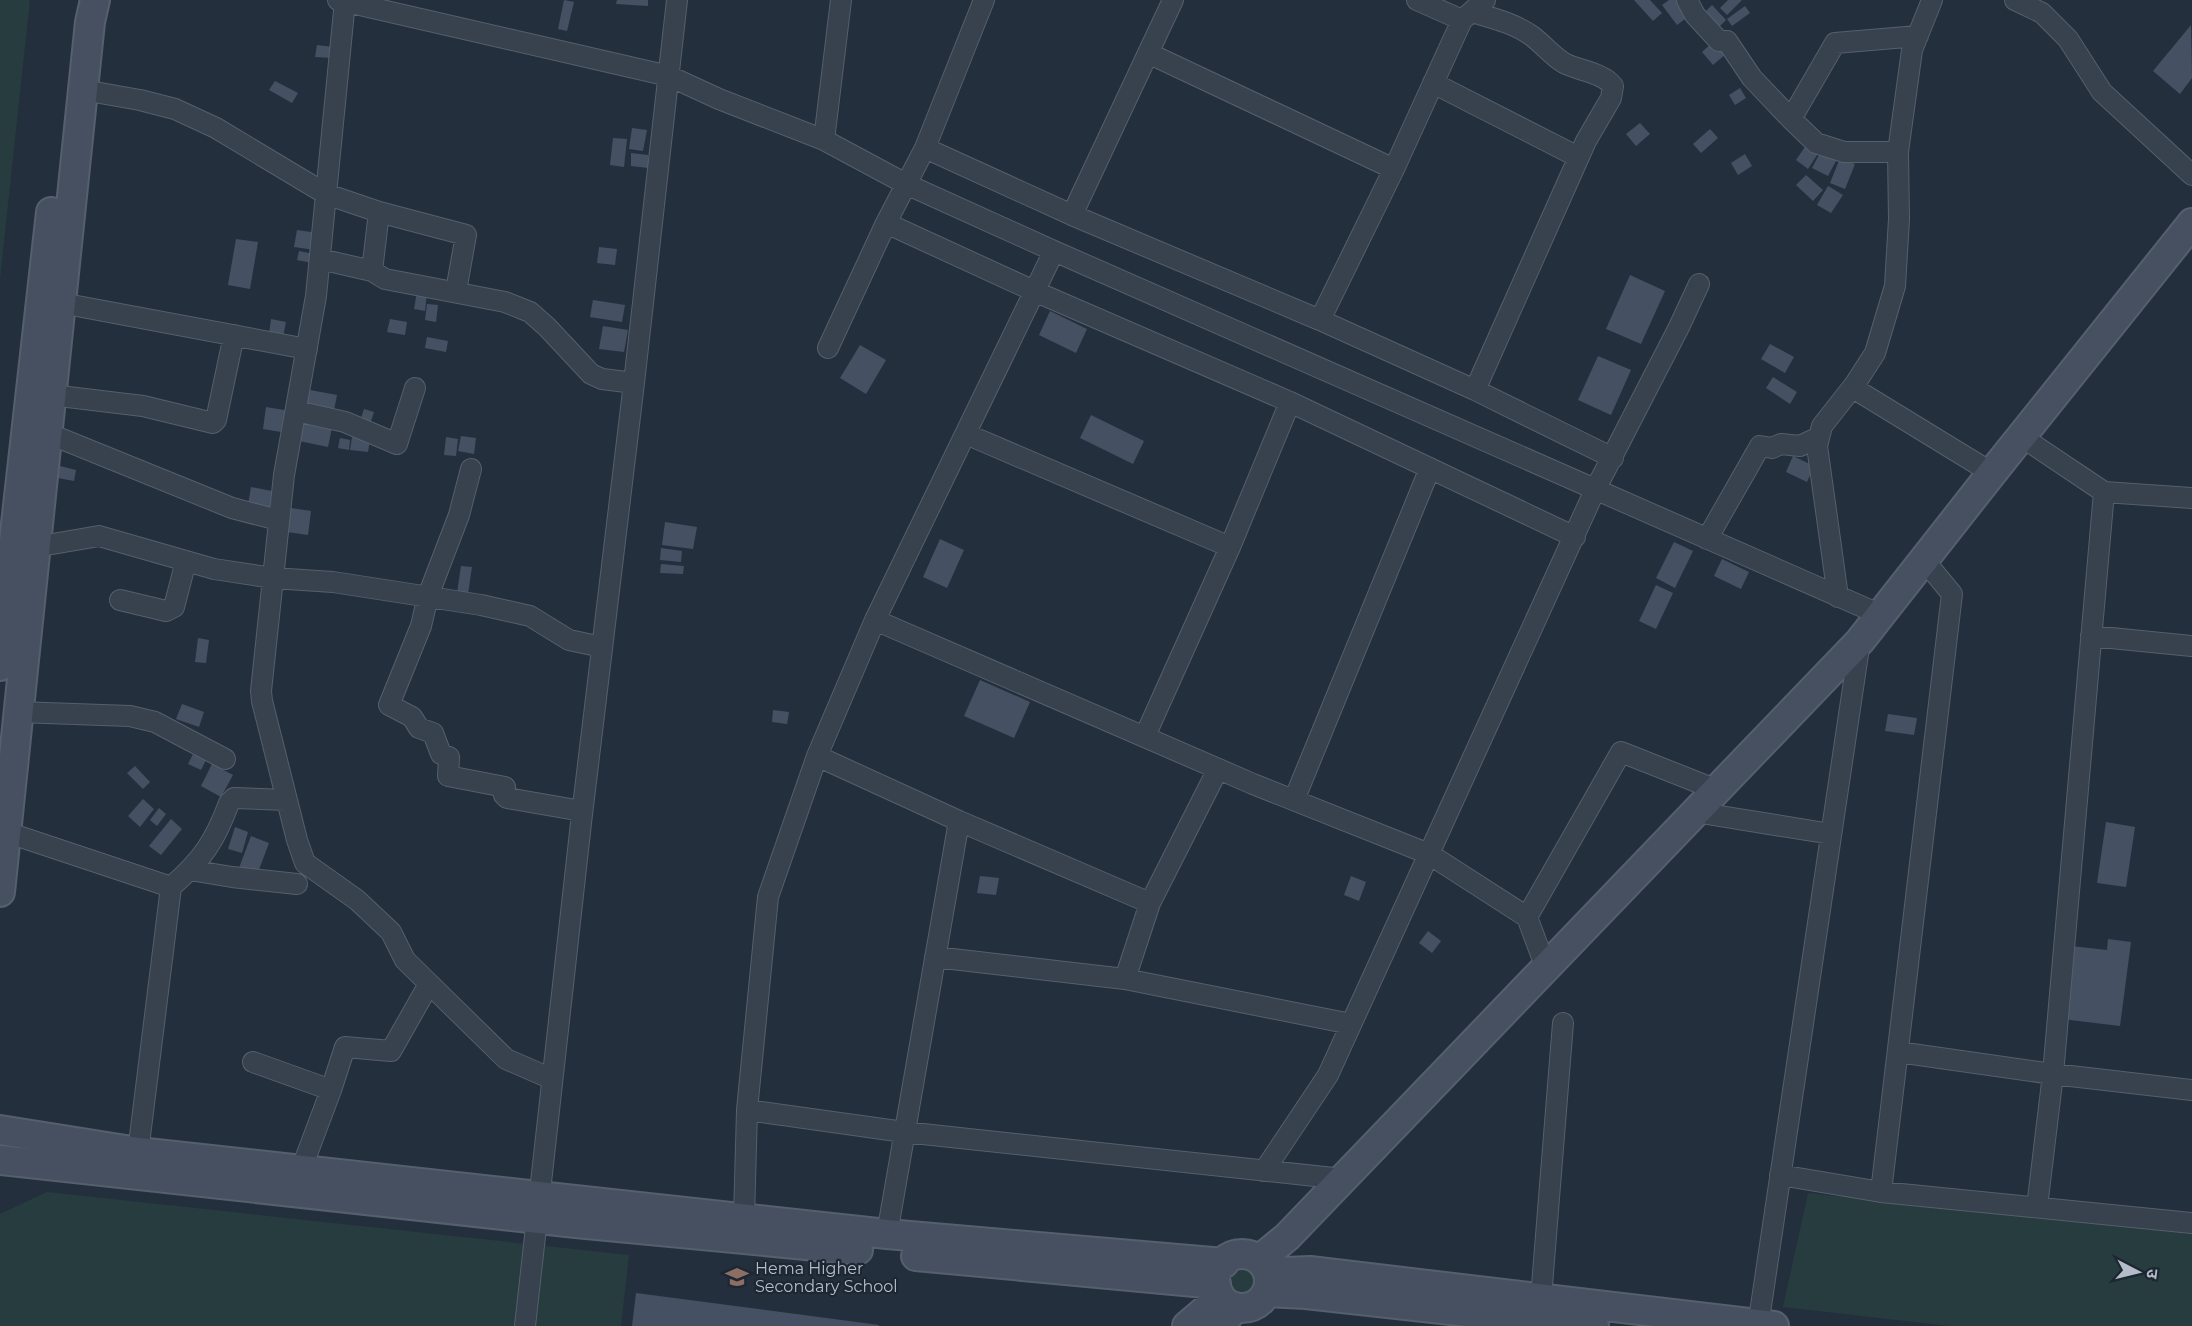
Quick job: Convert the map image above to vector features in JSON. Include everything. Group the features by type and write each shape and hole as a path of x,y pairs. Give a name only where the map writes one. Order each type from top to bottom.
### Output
{"street":[{"path":"0,666 74,0"},
{"path":"0,892 90,22 95,0"},
{"path":"525,1326 582,812 677,0"},
{"path":"824,140 841,0"},
{"path":"828,348 886,223 925,148 984,0"},
{"path":"1072,215 1173,0"},
{"path":"1417,0 1473,11 1517,27 1532,36 1561,61 1578,70 1607,79 1613,86 1611,98 1578,157 1475,390"},
{"path":"1687,0 1695,15 1719,41 1727,41 1752,78 1816,143 1844,152 1898,152"},
{"path":"1838,597 1817,446 1822,426 1855,384 1875,353 1895,286 1899,219 1898,152 1912,50 1932,0"},
{"path":"2015,0 2042,13 2068,39 2102,92 2192,175"},
{"path":"552,1079 506,1059 405,960 391,932 357,900 305,863 297,840 261,691 278,520 316,296 342,1 669,76 719,99 824,140 906,184 1054,251 1881,615"},
{"path":"1320,320 1394,169 1433,83 1473,11"},
{"path":"1791,119 1835,43 1918,36"},
{"path":"1148,53 1394,169"},
{"path":"1433,83 1578,157"},
{"path":"83,90 175,109 216,128 326,194 379,212 466,234 456,291"},
{"path":"925,148 1072,215 1320,320 1475,390 1612,458"},
{"path":"372,271 379,212"},
{"path":"886,223 1034,291 1290,402 1575,537"},
{"path":"0,1160 538,1207 744,1218 887,1234 1223,1295 1246,1308 1256,1305 1264,1273 1287,1237 1860,641 2192,223"},
{"path":"744,1218 747,1110 768,897 817,756 875,620 1054,251"},
{"path":"320,259 372,271 385,279 505,302 530,312 591,374 602,379 634,382"},
{"path":"1264,1171 1328,1075 1595,490 1699,284"},
{"path":"61,303 307,349"},
{"path":"51,395 143,406 213,423 216,420 234,335"},
{"path":"1855,384 1857,391 1992,473"},
{"path":"296,411 345,422 397,444 415,388"},
{"path":"1145,736 1230,547 1290,402"},
{"path":"47,433 232,508 278,520"},
{"path":"966,435 1230,547"},
{"path":"1707,539 1760,446 1772,448 1781,444 1800,446 1819,437"},
{"path":"2022,437 2103,492 2192,498"},
{"path":"1294,800 1430,468"},
{"path":"471,469 459,515 428,596 421,626 388,705 412,717 419,728 433,733 441,754 449,757 448,776 503,786 504,795 507,798 582,812"},
{"path":"2037,1207 2053,1074 2103,492"},
{"path":"35,548 99,536 214,569 273,578 333,582 428,596 530,616 569,640 602,647"},
{"path":"1881,1192 1952,594 1924,560"},
{"path":"120,600 166,611 171,610 174,607 186,561"},
{"path":"875,620 1218,768 1429,854 1527,917 1546,968"},
{"path":"2091,636 2192,646"},
{"path":"1264,1273 1310,1271 1764,1325 1780,1174 1860,641"},
{"path":"18,712 130,716 155,722 225,759"},
{"path":"1527,917 1621,752 1717,790"},
{"path":"817,756 959,821 1150,903"},
{"path":"1125,978 1150,903 1218,768"},
{"path":"138,1152 171,887 210,847 229,803 234,798 287,800"},
{"path":"1695,812 1831,834"},
{"path":"887,1234 959,821"},
{"path":"6,832 171,887"},
{"path":"190,870 232,878 297,884"},
{"path":"935,957 1125,978 1351,1024"},
{"path":"301,1170 332,1090 345,1047 391,1051 429,984"},
{"path":"1541,1298 1563,1023"},
{"path":"1898,1052 2053,1074 2192,1090"},
{"path":"253,1062 332,1090"},
{"path":"747,1110 904,1132 1343,1179"},
{"path":"0,1130 138,1152 301,1170 538,1207 1223,1295"},
{"path":"1780,1174 1881,1192 2192,1223"},
{"path":"1187,1326 1223,1295 1229,1257 1239,1254 1250,1255 1264,1273 1306,1294 1594,1326"}],"green space":[{"path":"0,0 30,0 0,279"},
{"path":"47,1192 629,1255 621,1326 0,1326 0,1214"},
{"path":"1808,1193 2192,1234 2192,1326 1949,1326 1783,1307"},
{"path":"1242,1266 1248,1267 1256,1275 1256,1287 1248,1295 1242,1296 1236,1295 1228,1287 1227,1281 1228,1275 1236,1267"}],"building":[{"path":"564,0 574,2 567,31 558,29"},
{"path":"617,0 648,0 648,6 616,4"},
{"path":"1634,0 1650,0 1662,13 1653,21"},
{"path":"1669,0 1682,0 1692,14 1677,25 1662,5"},
{"path":"1728,0 1742,0 1727,15 1720,8"},
{"path":"1712,5 1726,20 1713,33 1699,18"},
{"path":"1745,6 1750,13 1732,26 1727,19"},
{"path":"2191,25 2192,78 2180,94 2153,71"},
{"path":"1714,41 1726,54 1713,65 1702,52"},
{"path":"317,45 333,47 332,58 315,57"},
{"path":"275,81 298,93 292,103 269,90"},
{"path":"1740,88 1746,98 1735,105 1729,95"},
{"path":"1640,123 1650,134 1636,146 1626,134"},
{"path":"632,128 647,130 643,151 629,149"},
{"path":"1710,129 1718,138 1701,153 1693,144"},
{"path":"613,138 627,139 624,167 610,165"},
{"path":"1807,144 1819,152 1808,169 1796,160"},
{"path":"631,153 648,155 648,168 631,166"},
{"path":"1820,153 1836,161 1828,176 1812,168"},
{"path":"1745,154 1752,166 1738,175 1731,163"},
{"path":"1840,158 1855,164 1845,189 1830,183"},
{"path":"1806,175 1823,190 1813,201 1796,185"},
{"path":"1828,186 1843,195 1831,213 1817,205"},
{"path":"297,230 318,233 315,250 294,247"},
{"path":"236,239 258,242 250,289 228,285"},
{"path":"599,247 617,249 615,265 597,263"},
{"path":"299,251 314,254 312,263 297,260"},
{"path":"1630,275 1665,291 1641,344 1606,329"},
{"path":"417,292 427,294 425,311 414,309"},
{"path":"593,300 625,305 622,322 590,317"},
{"path":"427,304 438,305 436,322 425,320"},
{"path":"1050,311 1087,329 1076,353 1039,335"},
{"path":"271,319 286,322 283,337 269,334"},
{"path":"390,319 407,322 405,335 387,332"},
{"path":"603,326 628,330 624,352 599,349"},
{"path":"427,337 448,341 446,352 425,348"},
{"path":"1770,344 1794,357 1785,373 1761,359"},
{"path":"860,345 886,360 866,394 840,378"},
{"path":"1598,356 1631,370 1611,415 1578,400"},
{"path":"1773,377 1797,392 1790,404 1766,388"},
{"path":"310,390 337,395 333,415 306,409"},
{"path":"266,407 290,411 287,433 263,429"},
{"path":"364,409 374,412 369,427 359,424"},
{"path":"1091,415 1144,441 1133,464 1080,438"},
{"path":"300,416 333,423 328,447 294,440"},
{"path":"461,436 476,438 474,454 458,451"},
{"path":"352,437 370,440 368,452 350,450"},
{"path":"446,437 458,439 456,456 444,455"},
{"path":"340,438 350,440 349,450 338,448"},
{"path":"1793,456 1814,466 1807,482 1786,472"},
{"path":"60,466 76,470 74,481 58,478"},
{"path":"251,487 277,492 273,516 247,511"},
{"path":"284,507 311,511 308,535 280,531"},
{"path":"665,522 697,527 693,549 662,545"},
{"path":"940,539 964,550 947,588 923,577"},
{"path":"1674,542 1693,551 1675,588 1656,578"},
{"path":"661,548 682,551 681,562 660,560"},
{"path":"1722,559 1749,572 1741,589 1714,576"},
{"path":"661,564 684,566 683,574 660,573"},
{"path":"461,566 472,567 468,594 457,593"},
{"path":"1656,585 1673,593 1656,629 1639,621"},
{"path":"198,638 209,640 206,663 195,662"},
{"path":"980,680 1030,702 1014,738 964,716"},
{"path":"182,704 204,712 199,727 176,719"},
{"path":"773,710 789,712 787,724 772,722"},
{"path":"1888,714 1917,718 1914,735 1885,731"},
{"path":"194,752 207,758 201,770 188,764"},
{"path":"212,764 233,775 221,797 201,786"},
{"path":"135,766 150,782 143,789 127,773"},
{"path":"143,799 154,809 140,827 128,816"},
{"path":"159,808 166,814 157,826 150,820"},
{"path":"171,819 182,829 161,855 149,846"},
{"path":"2106,822 2135,827 2126,887 2097,883"},
{"path":"235,827 248,832 242,853 228,849"},
{"path":"251,836 269,843 257,875 239,868"},
{"path":"980,876 999,878 996,895 977,893"},
{"path":"1351,876 1366,882 1359,901 1344,895"},
{"path":"1428,931 1441,941 1432,953 1419,943"},
{"path":"2108,939 2131,942 2120,1026 2062,1019 2071,946 2107,950"},
{"path":"636,1293 879,1325 879,1326 632,1326"}],"place":[{"name":"Hema Higher Secondary School","path":"737,1277"}]}
